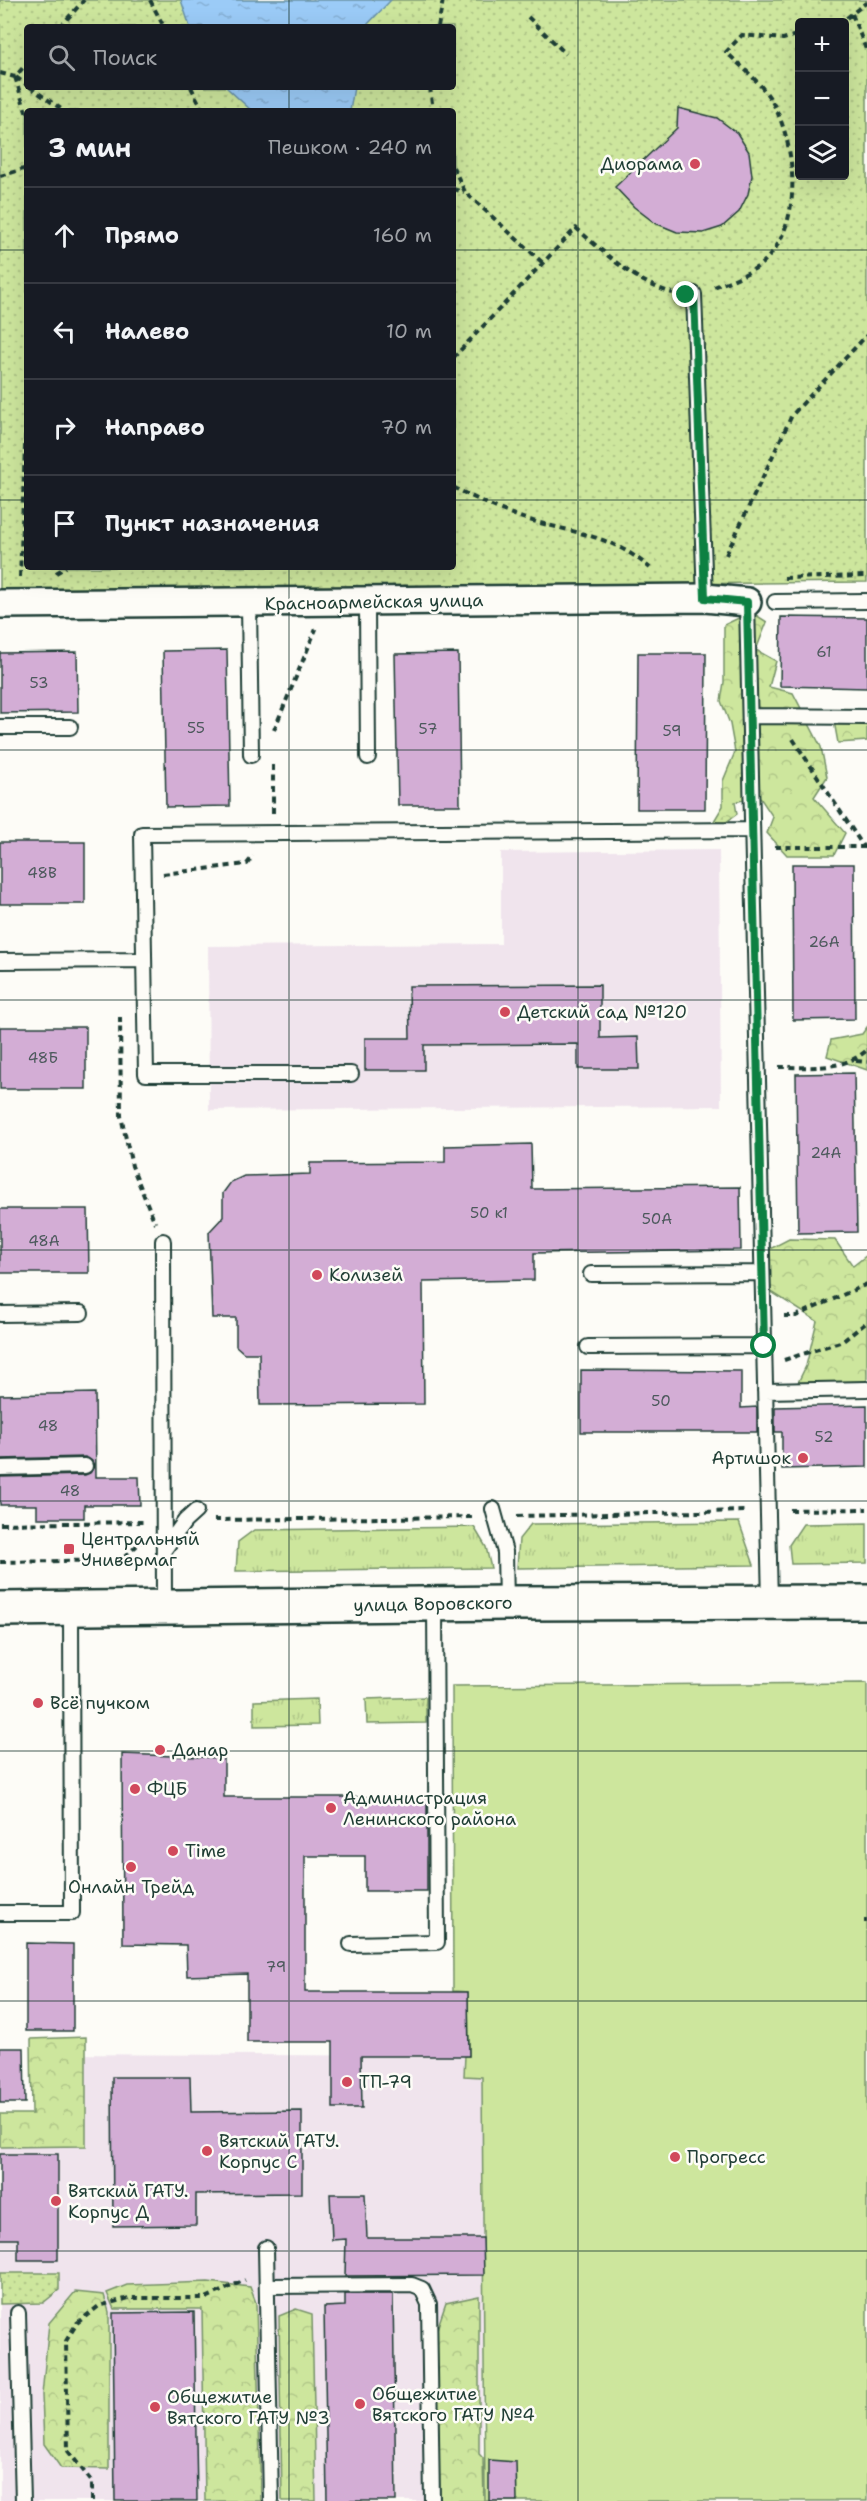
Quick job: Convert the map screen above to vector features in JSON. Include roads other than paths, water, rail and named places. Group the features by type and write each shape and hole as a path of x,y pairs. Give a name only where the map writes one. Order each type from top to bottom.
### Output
{"main road":[{"name":"улица Воровского","path":"0,1609 506,1603 867,1602"}],"street":[{"name":"Красноармейская улица","path":"9,604 367,603 705,598 747,602"}],"lane":[{"path":"694,294 705,598"},
{"path":"775,602 867,601"},
{"path":"747,602 770,1602"},
{"path":"249,603 251,755"},
{"path":"367,603 368,757"},
{"path":"750,717 867,717"},
{"path":"0,727 70,727"},
{"path":"351,1074 146,1074 142,834 752,830"},
{"path":"0,961 144,960"},
{"path":"163,1241 164,1608"},
{"path":"591,1274 762,1273"},
{"path":"0,1314 81,1313"},
{"path":"588,1347 764,1346"},
{"path":"765,1391 867,1389"},
{"path":"0,1468 85,1467"},
{"path":"164,1550 185,1521 196,1511"},
{"path":"494,1512 505,1552 506,1603"},
{"path":"351,1944 436,1942 435,1604"},
{"path":"0,1913 72,1913 71,1608"},
{"path":"266,2248 271,2501"},
{"path":"267,2286 412,2285 422,2289 429,2304 432,2501"},
{"path":"18,2313 24,2501"}],"water":[{"path":"181,0 391,0 368,24 189,24"},
{"path":"229,90 354,90 350,108 249,108"}],"place":[{"name":"Диорама","path":"695,164"},
{"name":"Детский сад №120","path":"505,1012"},
{"name":"Колизей","path":"317,1275"},
{"name":"Артишок","path":"803,1458"},
{"name":"Центральный Универмаг","path":"69,1549"},
{"name":"Всё пучком","path":"38,1703"},
{"name":"Данар","path":"160,1750"},
{"name":"ФЦБ","path":"135,1789"},
{"name":"Администрация Ленинского района","path":"331,1808"},
{"name":"Time","path":"173,1851"},
{"name":"Онлайн Трейд","path":"131,1867"},
{"name":"ТП-79","path":"347,2082"},
{"name":"Вятский ГАТУ. Корпус С","path":"207,2151"},
{"name":"Прогресс","path":"675,2157"},
{"name":"Вятский ГАТУ. Корпус Д","path":"56,2201"},
{"name":"Общежитие Вятского ГАТУ №4","path":"360,2404"},
{"name":"Общежитие Вятского ГАТУ №3","path":"155,2407"}]}
